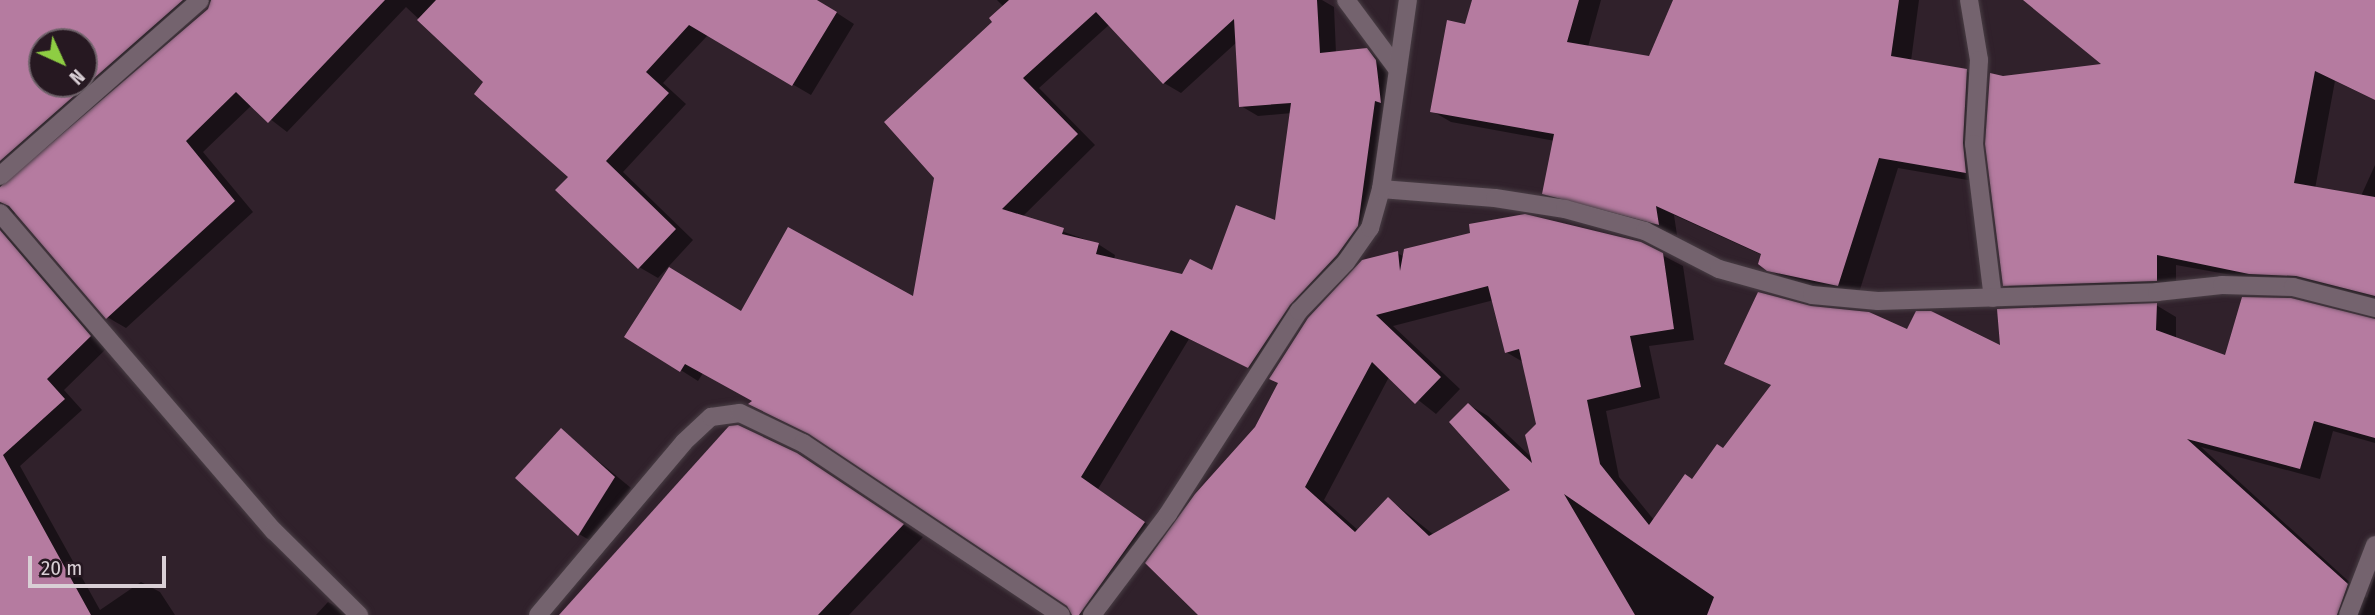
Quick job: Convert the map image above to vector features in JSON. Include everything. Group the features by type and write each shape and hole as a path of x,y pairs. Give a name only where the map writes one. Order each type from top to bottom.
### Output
{"street":[{"path":"0,176 200,0"},
{"path":"1346,0 1398,70"},
{"path":"1092,615 1168,514 1299,311 1346,262 1370,228 1381,189 1408,0"},
{"path":"1969,0 1979,60 1974,144 1993,298"},
{"path":"1381,189 1495,198 1565,209 1644,231 1719,269 1812,295 1878,301 1993,298 2222,285 2293,287 2375,307"},
{"path":"0,213 274,530 359,615"},
{"path":"538,615 684,442 711,417 740,414 803,443 1061,615"},
{"path":"2348,615 2375,545"}],"building":[{"path":"0,0 183,0 98,75 98,28 28,28 28,98 72,98 0,161"},
{"path":"211,0 385,0 268,123 236,92 186,141 235,201 106,319 9,206 0,202 0,187 208,9"},
{"path":"436,0 817,0 837,12 792,86 689,25 646,72 669,93 606,161 676,229 638,269 555,190 568,177 474,94 483,82 417,20"},
{"path":"1009,0 1317,0 1320,53 1367,48 1376,60 1381,103 1375,101 1358,226 1337,255 1290,305 1248,368 1171,330 1081,477 1145,522 1079,615 1072,615 1067,606 809,434 748,404 752,401 685,364 680,372 624,337 669,267 741,311 788,227 913,296 934,178 884,122 992,22 989,18","holes":["1096,12 1163,84 1234,19 1239,107 1291,103 1275,220 1236,205 1212,270 1190,259 1182,274 1096,254 1099,243 1062,234 1064,228 1002,209 1078,134 1023,78"]},
{"path":"1472,0 1579,0 1567,42 1649,56 1673,0 1899,0 1891,56 1967,69 1963,143 1966,173 1879,158 1838,286 1767,271 1758,264 1761,254 1656,206 1659,225 1542,194 1554,134 1430,112 1447,20 1465,24"},
{"path":"2023,0 2375,0 2375,100 2315,71 2294,183 2375,197 2375,296 2296,276 2249,274 2157,255 2157,281 2003,286 1985,144 1990,73 2003,76 2101,64"},
{"path":"1525,214 1641,242 1663,253 1674,329 1630,336 1641,387 1587,400 1600,464 1649,525 1685,474 1692,479 1717,444 1723,448 1771,385 1724,364 1758,292 1811,306 1869,312 1907,329 1916,311 1931,311 2000,345 1997,309 2157,303 2156,330 2225,355 2242,297 2291,298 2375,319 2375,438 2314,421 2300,469 2187,439 2348,584 2337,615 1707,615 1714,597 1564,494 1635,615 1198,615 1145,563 1195,494 1255,427 1278,383 1269,379 1308,318 1362,260 1398,251 1400,271 1404,249 1470,233 1469,224","holes":["1488,286 1505,353 1519,349 1536,424 1525,435 1532,463 1468,403 1449,422 1510,490 1429,536 1388,497 1355,532 1305,487 1372,362 1415,404 1441,377 1376,315"]},
{"path":"0,230 91,336 47,379 65,399 3,455 91,615 0,615"},
{"path":"738,425 797,453 904,524 818,615 559,615 729,426"},
{"path":"561,428 615,477 578,536 515,478"}]}
